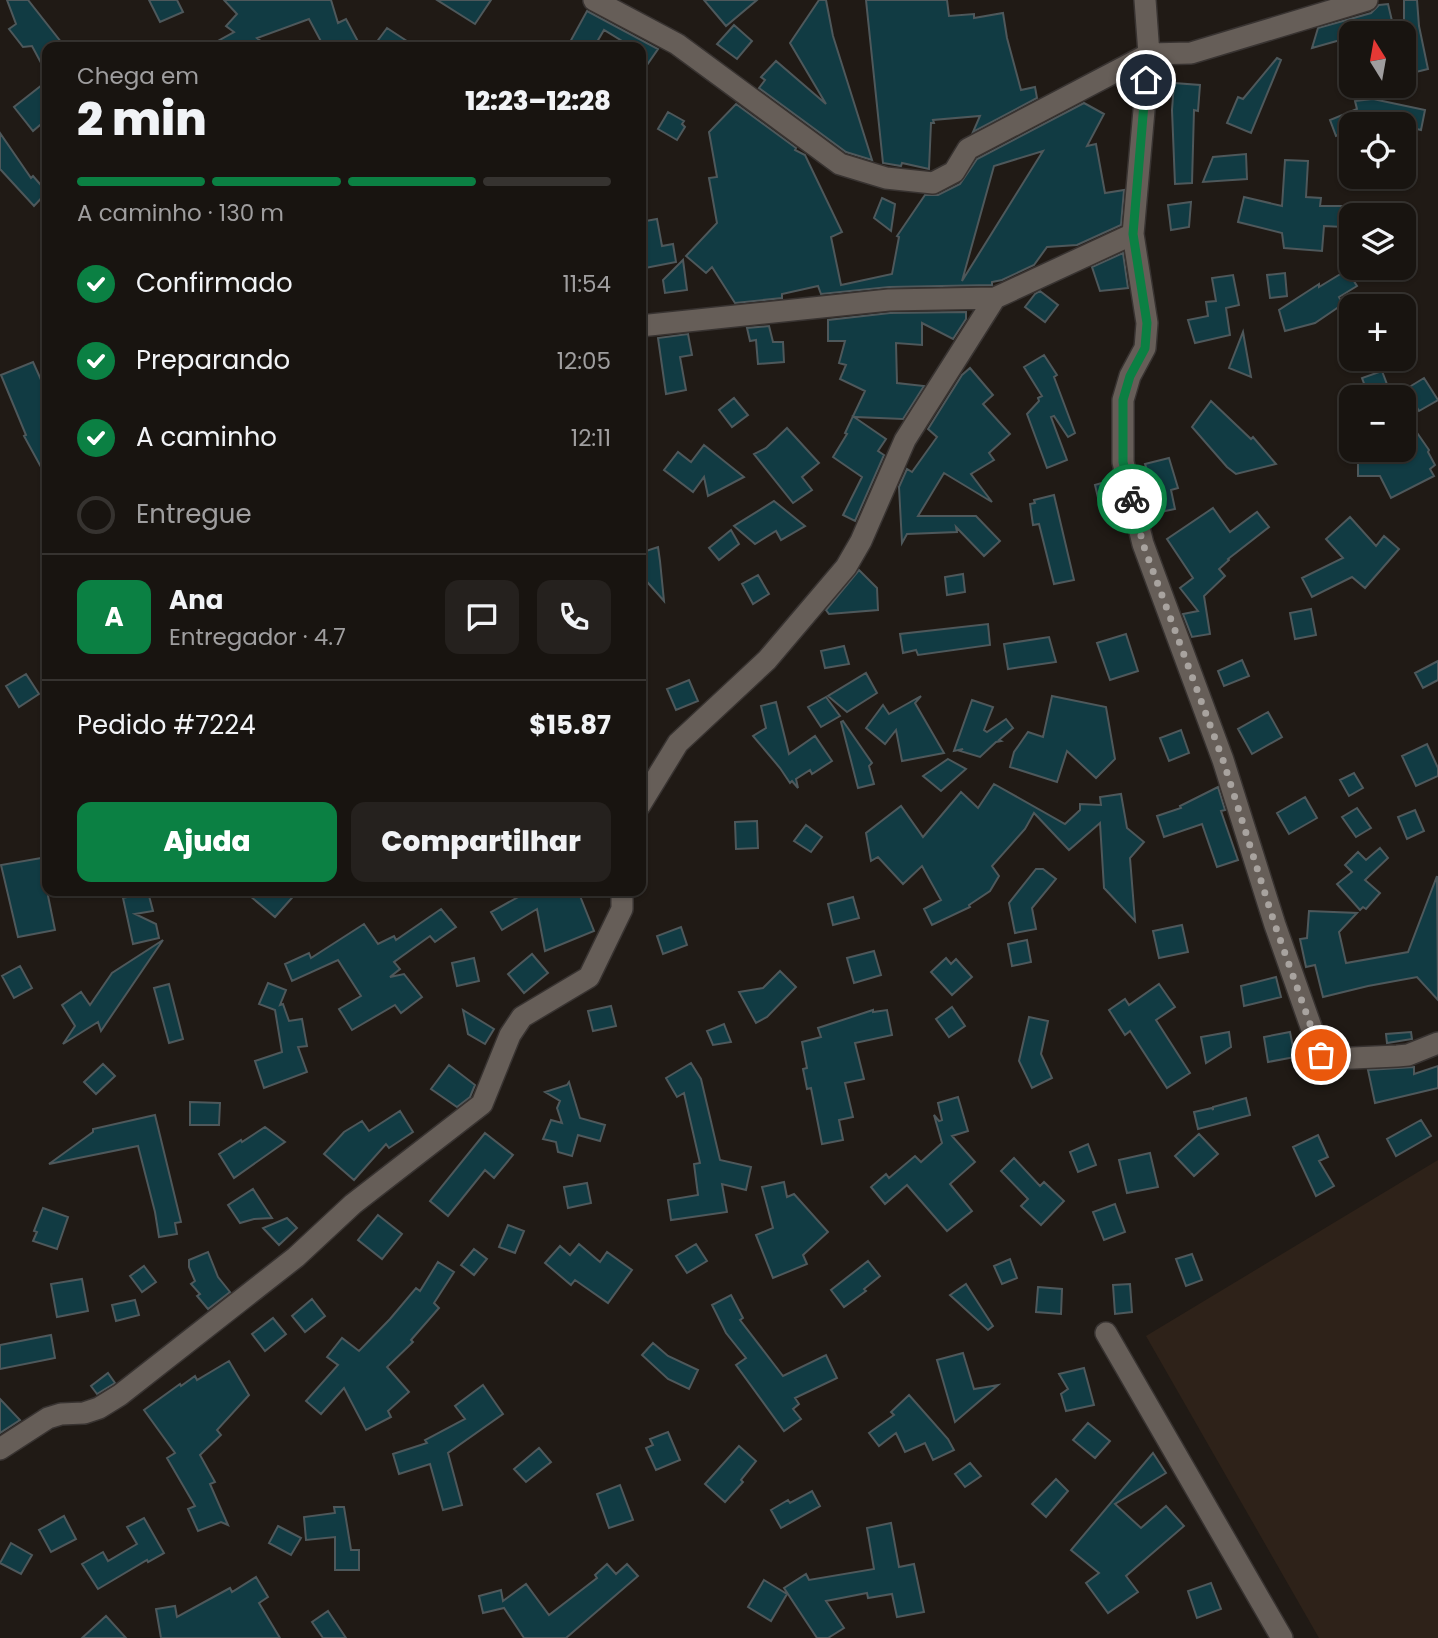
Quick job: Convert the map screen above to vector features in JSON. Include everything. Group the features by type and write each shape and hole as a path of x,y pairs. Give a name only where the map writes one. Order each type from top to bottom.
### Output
{"street":[{"path":"594,0 677,44 840,164 886,178 933,183 954,172 968,149 1149,54 1191,53 1367,0"},
{"path":"1146,0 1149,54 1133,234 1147,323 1145,348 1130,376 1123,400 1123,462 1143,544 1223,760 1321,1055 1331,1059 1408,1055 1438,1044"},
{"path":"646,325 889,300 995,298 1133,234"},
{"path":"646,795 678,743 767,660 845,568 861,541 905,440 995,298"},
{"path":"0,1449 48,1418 61,1414 84,1413 99,1408 120,1395 296,1257 353,1204 482,1104 510,1035 522,1017 589,977 621,909 622,896"},
{"path":"1105,1333 1282,1638"}],"shaded area":[{"path":"1438,1160 1438,1638 1319,1638 1146,1336"}],"building":[{"path":"7,0 28,0 61,42 42,42 42,65 32,46 23,47 9,29 16,24"},
{"path":"149,0 177,0 183,12 160,22"},
{"path":"224,0 331,0 338,23 346,19 358,42 321,42 309,19 257,38 262,42 216,42 234,32 226,26 237,14"},
{"path":"437,0 491,0 475,24"},
{"path":"704,0 757,0 726,26"},
{"path":"819,0 826,0 833,36 872,160 846,152 759,88 765,80 761,77 776,61 826,104 790,43"},
{"path":"866,0 947,0 949,16 974,14 974,18 1003,13 1021,90 1035,87 1037,98 973,132 980,116 933,120 929,169 902,163 901,166 883,163"},
{"path":"1404,0 1417,0 1419,26 1428,69 1416,72 1416,21 1404,21"},
{"path":"1388,4 1392,21 1343,21 1371,13 1379,5"},
{"path":"587,11 645,42 624,42 604,30 597,42 570,42"},
{"path":"1339,22 1339,40 1312,48 1318,28"},
{"path":"734,25 752,41 737,59 717,44"},
{"path":"387,28 408,42 377,42"},
{"path":"646,43 658,49 646,66"},
{"path":"1277,58 1281,60 1251,133 1227,123 1238,97 1243,99"},
{"path":"1174,83 1200,85 1198,111 1194,110 1192,183 1175,184 1172,110"},
{"path":"42,85 42,123 33,131 14,107"},
{"path":"1373,99 1425,110 1421,130 1416,129 1416,112 1350,112 1357,109 1355,101"},
{"path":"1084,103 1104,114 1087,146 1096,144 1105,193 1124,190 1121,225 1077,245 1047,247 1034,265 992,282 992,285 889,287 821,294 818,286 782,294 782,298 735,303 712,267 706,273 686,256 717,223 709,178 717,177 709,132 736,104 805,155 842,232 831,237 841,285 892,274 899,237 897,236 925,195 938,195 960,184 977,159","holes":["1043,151 962,281 994,166"]},
{"path":"668,112 684,121 682,124 685,127 677,140 658,129"},
{"path":"1339,116 1339,135 1336,136 1330,120"},
{"path":"0,133 31,178 33,176 42,186 42,197 34,206 0,169"},
{"path":"1246,154 1247,179 1203,182 1213,157"},
{"path":"1285,160 1308,161 1306,197 1321,198 1320,206 1339,206 1339,227 1324,226 1322,251 1284,248 1282,233 1238,222 1244,197 1282,206"},
{"path":"882,198 895,204 891,231 874,218"},
{"path":"1191,202 1189,227 1171,230 1168,205"},
{"path":"657,219 662,246 673,244 676,262 646,268 646,221"},
{"path":"1123,253 1128,288 1100,291 1092,267"},
{"path":"683,260 687,290 665,293 663,280"},
{"path":"1285,273 1287,296 1270,298 1267,275"},
{"path":"1233,275 1239,305 1226,308 1230,335 1195,343 1188,320 1208,316 1206,302 1216,301 1212,278"},
{"path":"1339,275 1339,280 1353,280 1357,286 1339,294 1339,307 1315,323 1285,331 1279,310 1319,284 1319,287"},
{"path":"1040,291 1058,305 1045,322 1025,307"},
{"path":"966,312 966,319 953,339 922,323 922,345 896,343 897,383 924,386 903,419 854,417 886,439 878,451 884,455 855,521 843,515 862,477 833,457 847,434 845,433 865,391 840,379 846,365 839,363 845,341 828,341 828,320 890,313"},
{"path":"769,326 773,342 783,342 784,362 758,364 756,340 750,341 747,328"},
{"path":"1243,332 1251,377 1229,368"},
{"path":"688,334 692,355 680,357 686,390 666,394 658,338"},
{"path":"1044,355 1057,375 1054,377 1075,433 1068,437 1054,416 1051,417 1067,460 1047,468 1027,414 1042,396 1024,367"},
{"path":"33,362 42,382 42,469 24,436 26,435 1,375"},
{"path":"970,368 993,395 983,404 1010,434 989,453 994,460 971,474 992,502 944,473 918,516 976,516 1000,541 984,556 956,527 957,532 907,534 902,543 899,487 907,469 912,472 937,437 928,429 962,375"},
{"path":"1382,371 1387,385 1365,385 1362,378"},
{"path":"1424,378 1438,400 1419,411 1416,406 1416,385 1413,385"},
{"path":"734,398 748,415 732,427 719,410"},
{"path":"1211,401 1251,439 1253,437 1276,464 1236,474 1227,467 1192,427"},
{"path":"787,428 819,463 802,477 812,490 793,503 754,454 766,448"},
{"path":"1416,431 1429,450 1435,465 1430,469 1434,476 1391,498 1380,476 1358,476 1358,462 1416,462"},
{"path":"704,445 744,477 708,496 704,477 693,492 664,470 678,452 691,462"},
{"path":"1169,458 1178,488 1171,490 1175,509 1160,512 1145,464"},
{"path":"1112,480 1116,497 1099,502 1095,485"},
{"path":"1054,495 1074,580 1054,584 1039,524 1033,525 1030,504 1035,503 1034,500"},
{"path":"774,501 805,526 781,540 776,531 755,544 734,526"},
{"path":"1213,508 1230,532 1257,512 1269,527 1219,569 1225,576 1204,596 1210,634 1192,637 1183,614 1198,611 1180,588 1193,578 1167,539"},
{"path":"1350,517 1376,546 1384,536 1399,549 1365,588 1352,577 1312,597 1302,578 1343,558 1326,539"},
{"path":"731,530 739,544 719,560 709,548"},
{"path":"658,547 664,601 646,581 646,551"},
{"path":"859,570 877,588 878,610 829,614 826,610"},
{"path":"963,574 965,592 947,595 945,577"},
{"path":"758,575 769,594 753,604 742,584"},
{"path":"1311,609 1316,635 1295,639 1290,613"},
{"path":"988,624 990,645 918,655 916,650 903,653 900,634"},
{"path":"1126,634 1138,671 1110,680 1097,643"},
{"path":"1049,637 1056,662 1008,669 1004,644"},
{"path":"844,646 849,664 825,668 821,651"},
{"path":"1242,660 1249,676 1224,686 1218,671"},
{"path":"1438,661 1438,680 1423,688 1415,673"},
{"path":"866,673 877,693 847,712 828,696"},
{"path":"26,674 39,694 19,707 6,686"},
{"path":"689,680 698,701 676,710 667,689"},
{"path":"921,696 915,703 944,753 902,761 896,730 885,744 866,728 883,705 889,714"},
{"path":"1052,696 1106,707 1115,759 1096,778 1067,751 1057,782 1010,767 1014,752 1028,732 1043,737"},
{"path":"826,697 840,716 821,727 808,707"},
{"path":"972,700 993,707 984,730 987,732 1006,719 1013,728 980,757 960,751 963,749 954,751"},
{"path":"776,702 789,754 815,736 832,761 812,774 810,770 796,779 798,788 792,781 790,783 753,736 766,728 761,706"},
{"path":"1268,712 1282,737 1252,754 1238,729"},
{"path":"843,721 872,763 869,766 874,784 858,788 841,722"},
{"path":"1181,730 1189,753 1169,761 1160,738"},
{"path":"1427,744 1438,768 1438,776 1416,786 1402,756"},
{"path":"948,759 966,769 941,791 923,776"},
{"path":"1354,773 1363,788 1349,796 1340,780"},
{"path":"994,784 1065,824 1080,810 1080,804 1101,805 1100,797 1121,794 1127,828 1144,842 1130,858 1135,921 1104,888 1100,823 1069,850 1034,813 1025,829 992,866 999,876 990,891 969,905 970,907 932,925 924,909 941,900 922,866 903,884 878,857 871,861 866,833 901,806 923,837 961,792 978,808"},
{"path":"1218,787 1225,810 1221,811 1238,860 1217,867 1202,824 1164,837 1157,816 1181,808 1180,806"},
{"path":"1305,797 1317,818 1289,834 1277,813"},
{"path":"1357,808 1371,828 1356,837 1342,817"},
{"path":"1415,810 1424,831 1407,839 1398,817"},
{"path":"757,821 758,848 736,849 735,822"},
{"path":"806,825 822,837 811,852 794,841"},
{"path":"1380,848 1388,858 1365,880 1380,893 1366,909 1363,907 1360,910 1337,884 1352,872 1345,865 1358,852 1366,860"},
{"path":"42,858 42,896 48,896 55,930 18,937 1,865"},
{"path":"1036,869 1043,869 1056,879 1032,908 1036,929 1015,933 1009,903"},
{"path":"1437,876 1438,1000 1417,977 1323,997 1315,965 1306,967 1300,939 1307,938 1309,911 1357,913 1339,932 1346,963 1408,952"},
{"path":"149,896 153,911 135,914 156,924 159,938 133,944 123,898"},
{"path":"250,896 294,896 275,917"},
{"path":"520,896 580,896 594,931 545,951 537,909 502,930 491,912"},
{"path":"853,897 859,918 833,925 828,904"},
{"path":"441,909 456,927 435,942 430,936 394,962 400,969 390,977 404,974 422,997 401,1013 395,1005 352,1030 339,1009 361,996 338,960 292,981 285,964 309,953 311,958 364,924 378,944 394,936 396,940"},
{"path":"1182,925 1188,952 1159,958 1153,931"},
{"path":"681,927 687,945 663,954 657,936"},
{"path":"163,940 101,1031 98,1022 63,1044 75,1026 62,1005 81,992 90,1005 112,973"},
{"path":"1027,940 1031,962 1012,966 1008,944"},
{"path":"874,951 881,975 854,983 847,958"},
{"path":"532,954 548,973 524,993 508,974"},
{"path":"474,958 479,981 457,986 452,963"},
{"path":"946,958 951,964 956,959 972,977 952,995 931,972"},
{"path":"20,966 32,988 14,998 2,976"},
{"path":"780,971 796,987 767,1017 756,1023 739,992 763,988"},
{"path":"1276,977 1281,997 1244,1006 1241,986"},
{"path":"268,983 286,990 280,1005 283,1004 289,1021 302,1019 307,1046 298,1047 307,1072 264,1088 255,1061 282,1052 275,1010 259,1004"},
{"path":"169,984 183,1039 169,1043 154,988"},
{"path":"1159,984 1175,1007 1156,1020 1190,1073 1167,1088 1130,1031 1125,1035 1109,1010 1125,999 1129,1005"},
{"path":"611,1006 616,1026 593,1031 588,1011"},
{"path":"952,1007 965,1026 949,1037 936,1019"},
{"path":"463,1010 494,1029 485,1044 468,1034"},
{"path":"873,1010 887,1010 892,1035 855,1043 864,1079 845,1083 853,1117 839,1120 843,1140 822,1144 811,1088 807,1089 803,1069 807,1068 802,1042 821,1037 818,1028"},
{"path":"1029,1017 1048,1021 1041,1054 1052,1078 1032,1088 1019,1061"},
{"path":"724,1024 731,1042 713,1045 707,1031"},
{"path":"1229,1032 1231,1047 1206,1063 1201,1037"},
{"path":"1290,1032 1295,1057 1268,1062 1264,1037"},
{"path":"1411,1032 1412,1039 1387,1043 1386,1034"},
{"path":"691,1063 701,1079 720,1160 751,1167 746,1190 722,1184 727,1212 671,1220 668,1200 698,1195 694,1164 700,1163 684,1093 677,1097 666,1078"},
{"path":"103,1064 115,1076 96,1094 84,1082"},
{"path":"449,1065 475,1085 470,1097 457,1107 431,1089"},
{"path":"1438,1066 1438,1088 1375,1103 1368,1070 1414,1067 1414,1074"},
{"path":"569,1082 580,1118 605,1125 600,1141 578,1135 572,1156 558,1152 556,1142 543,1139 551,1120 562,1123 557,1108 560,1101 545,1092"},
{"path":"958,1097 968,1131 952,1136 975,1162 950,1184 972,1211 947,1231 907,1185 885,1204 871,1187 886,1174 889,1178 915,1156 921,1162 942,1143 934,1115 939,1121 942,1120 938,1103"},
{"path":"1246,1098 1250,1115 1198,1129 1194,1112 1213,1110 1213,1107"},
{"path":"190,1102 220,1103 219,1125 190,1125"},
{"path":"400,1111 413,1132 389,1148 386,1144 354,1180 324,1154 344,1132 362,1121 369,1131"},
{"path":"155,1115 181,1222 175,1223 177,1234 159,1237 138,1146 49,1164 93,1132 93,1129"},
{"path":"1421,1120 1431,1136 1396,1156 1387,1139"},
{"path":"265,1127 285,1142 234,1178 219,1154"},
{"path":"485,1133 513,1155 494,1178 485,1170 448,1216 430,1201"},
{"path":"1199,1134 1218,1154 1194,1176 1175,1156"},
{"path":"1318,1135 1328,1157 1319,1161 1334,1186 1316,1196 1293,1147"},
{"path":"1088,1144 1096,1165 1078,1172 1070,1152"},
{"path":"1150,1153 1158,1187 1127,1193 1119,1160"},
{"path":"1014,1158 1040,1186 1044,1182 1064,1201 1041,1225 1021,1206 1028,1199 1001,1171"},
{"path":"784,1182 787,1197 794,1194 828,1232 803,1255 807,1264 773,1278 756,1235 773,1228 762,1187"},
{"path":"587,1183 591,1203 568,1208 564,1187"},
{"path":"253,1189 272,1218 240,1223 228,1205"},
{"path":"1115,1204 1125,1232 1104,1240 1093,1212"},
{"path":"43,1208 68,1217 57,1249 33,1241"},
{"path":"378,1215 402,1234 382,1259 358,1240"},
{"path":"287,1218 297,1228 279,1245 263,1228"},
{"path":"508,1225 524,1231 515,1253 499,1247"},
{"path":"579,1244 600,1262 607,1252 632,1270 608,1303 575,1280 571,1285 545,1263 560,1246 570,1255"},
{"path":"696,1244 707,1261 687,1273 676,1256"},
{"path":"474,1249 487,1259 474,1275 461,1265"},
{"path":"208,1252 218,1277 230,1292 208,1309 191,1284 195,1281 189,1260"},
{"path":"1192,1254 1202,1280 1186,1286 1176,1259"},
{"path":"1010,1259 1017,1278 1002,1284 994,1266"},
{"path":"868,1261 880,1276 864,1289 866,1291 844,1307 831,1290"},
{"path":"438,1262 454,1272 434,1303 439,1308 411,1340 413,1342 387,1367 409,1392 388,1411 391,1417 366,1430 344,1388 321,1414 306,1401 338,1365 327,1357 342,1338 359,1351 416,1288 420,1291"},
{"path":"144,1266 156,1282 142,1292 130,1276"},
{"path":"82,1279 88,1311 57,1317 51,1284"},
{"path":"966,1284 993,1326 988,1330 950,1295"},
{"path":"1130,1284 1132,1312 1115,1314 1113,1285"},
{"path":"1038,1287 1062,1289 1061,1314 1036,1312"},
{"path":"731,1295 743,1318 740,1320 783,1376 826,1355 837,1378 795,1398 799,1404 793,1409 801,1419 784,1431 736,1365 746,1358 726,1333 712,1305"},
{"path":"312,1299 325,1316 305,1332 292,1316"},
{"path":"135,1300 139,1315 116,1321 112,1305"},
{"path":"273,1318 286,1334 265,1351 252,1334"},
{"path":"51,1335 55,1358 0,1369 0,1345"},
{"path":"653,1343 668,1356 698,1370 689,1389 668,1379 642,1355"},
{"path":"963,1353 974,1389 998,1385 955,1422 937,1360"},
{"path":"229,1361 249,1395 217,1430 221,1435 200,1455 215,1482 210,1484 228,1525 221,1522 198,1531 188,1509 195,1506 167,1458 175,1453 144,1410 180,1384 181,1386 195,1376 197,1380"},
{"path":"1084,1368 1094,1405 1066,1411 1061,1394 1068,1389 1059,1374"},
{"path":"108,1373 115,1383 97,1394 91,1386"},
{"path":"483,1385 503,1414 448,1453 462,1505 443,1510 430,1464 399,1474 393,1454 427,1443 425,1440 465,1419 455,1406"},
{"path":"909,1395 948,1439 954,1450 933,1460 925,1443 905,1452 896,1433 879,1446 869,1433 894,1415 891,1412"},
{"path":"0,1399 20,1420 0,1433"},
{"path":"1088,1423 1110,1441 1095,1458 1073,1440"},
{"path":"668,1432 680,1460 656,1470 646,1448 653,1445 650,1439"},
{"path":"739,1446 756,1461 741,1480 743,1482 725,1502 705,1484"},
{"path":"539,1448 551,1462 526,1482 514,1469"},
{"path":"1153,1453 1166,1473 1115,1504 1141,1528 1166,1506 1184,1526 1126,1576 1138,1592 1108,1613 1086,1583 1099,1573 1071,1550"},
{"path":"970,1463 981,1476 965,1487 955,1474"},
{"path":"1056,1479 1068,1491 1046,1517 1032,1504"},
{"path":"620,1485 633,1520 609,1528 597,1494"},
{"path":"812,1491 820,1506 781,1528 771,1510"},
{"path":"334,1507 344,1507 351,1550 359,1550 359,1570 335,1570 335,1537 306,1540 304,1517 335,1513"},
{"path":"64,1516 76,1539 51,1552 39,1530"},
{"path":"144,1518 164,1553 98,1589 82,1564 103,1552 108,1561 137,1544 127,1527"},
{"path":"891,1523 899,1567 914,1564 924,1612 897,1617 892,1594 868,1598 867,1593 826,1601 844,1628 828,1638 817,1638 784,1588 806,1574 809,1580 874,1569 867,1528"},
{"path":"278,1526 301,1538 291,1555 269,1543"},
{"path":"11,1543 32,1555 21,1574 0,1563"},
{"path":"607,1564 616,1574 627,1564 638,1576 566,1638 524,1638 504,1608 483,1613 479,1596 501,1590 503,1601 526,1584 549,1615 597,1578 595,1575"},
{"path":"256,1577 268,1597 259,1603 280,1638 161,1638 156,1609 175,1606 177,1617 230,1588 232,1592"},
{"path":"764,1580 787,1594 771,1621 748,1607"},
{"path":"1211,1583 1221,1609 1197,1618 1188,1591"},
{"path":"328,1611 346,1638 323,1638 312,1622"},
{"path":"106,1616 126,1638 82,1638"}],"way so far":[{"path":"1132,499 1143,544 1223,760 1275,925 1321,1055"}],"route":[{"path":"1132,499 1123,462 1123,400 1130,376 1145,348 1147,323 1133,234 1146,80"}]}
